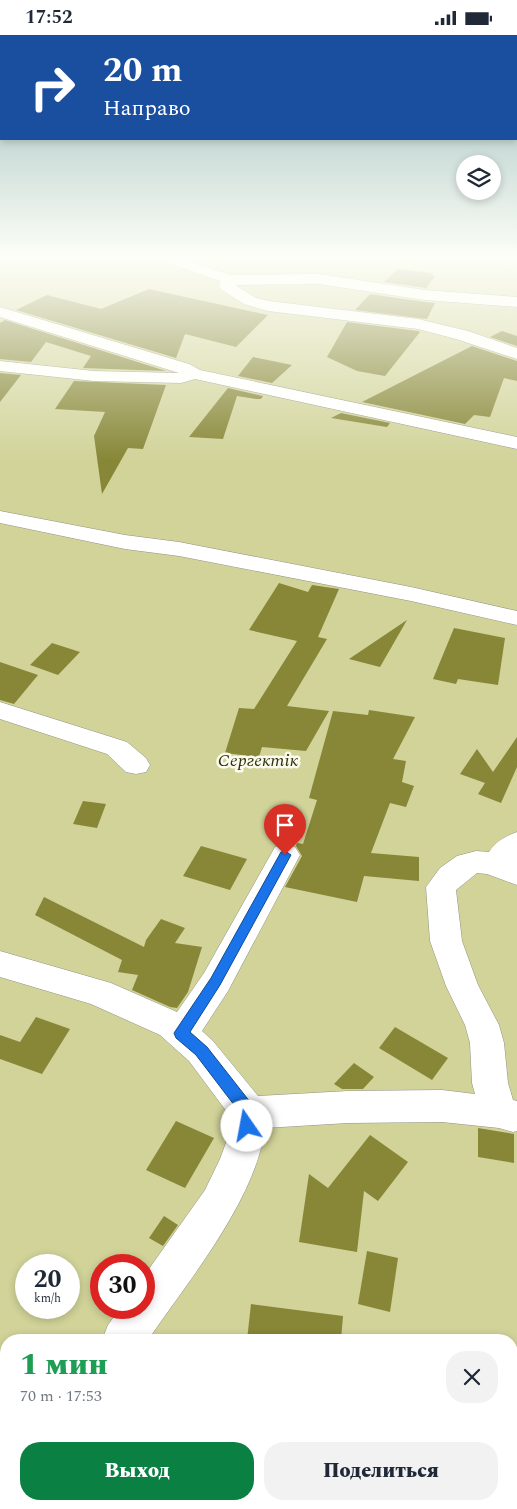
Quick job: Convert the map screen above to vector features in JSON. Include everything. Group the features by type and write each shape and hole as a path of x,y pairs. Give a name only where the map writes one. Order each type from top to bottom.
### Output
{"street":[{"path":"37,324 148,359 183,368 195,374 517,443"},
{"path":"416,324 462,335 517,354"},
{"path":"0,366 94,376 181,378 195,374"},
{"path":"0,517 125,542 188,551 411,594 517,617"},
{"path":"0,710 117,748 136,765"},
{"path":"181,1033 216,981 285,855"},
{"path":"508,1115 490,1083 487,1043 482,1025 462,986 446,941 441,887 462,866 481,860 511,861"},
{"path":"0,964 99,993 172,1025 202,1051 248,1112 243,1148 219,1203 127,1334"},
{"path":"248,1112 280,1112 348,1107 442,1106 508,1115"}],"green space":[{"name":"Сергектік","path":"0,324 517,324 517,1334 0,1334"}],"building":[{"path":"0,324 17,324 166,371 83,368 91,356 46,342 31,362 0,359"},
{"path":"62,324 259,324 236,347 185,334 176,358"},
{"path":"346,324 361,324 420,332 385,376 357,371 327,357"},
{"path":"502,331 517,336 517,346 490,337"},
{"path":"472,346 517,361 517,381 504,378 490,417 474,415 465,424 362,402"},
{"path":"253,357 292,365 272,383 238,376"},
{"path":"0,373 21,375 0,402"},
{"path":"74,381 166,385 143,449 128,448 102,494 94,436 105,412 55,409"},
{"path":"228,388 263,396 261,399 256,399 237,396 223,439 189,437"},
{"path":"341,413 390,423 387,427 331,418"},
{"path":"279,583 308,592 312,585 339,589 318,637 327,639 287,706 329,711 306,751 262,747 259,757 225,753 239,708 254,709 297,641 249,630"},
{"path":"407,620 380,667 349,659"},
{"path":"454,628 505,638 498,685 458,679 456,684 433,679"},
{"path":"52,643 80,652 58,675 30,665"},
{"path":"0,662 38,675 14,704 0,700"},
{"path":"369,710 415,717 393,759 406,761 402,782 414,786 406,807 390,803 371,853 419,857 419,881 364,876 357,902 285,887 302,856 296,846 297,843 303,844 317,800 309,798 333,711 368,715"},
{"path":"517,737 517,767 501,803 478,794 485,783 460,774 477,749 493,772"},
{"path":"83,801 106,804 97,828 73,824"},
{"path":"201,846 247,859 230,890 183,876"},
{"path":"44,897 144,947 146,940 161,919 185,928 175,943 202,947 188,992 177,1008 170,1007 132,990 138,975 118,972 122,960 35,915"},
{"path":"36,1017 70,1029 42,1074 0,1059 0,1035 20,1042"},
{"path":"395,1027 448,1058 432,1080 379,1048"},
{"path":"354,1063 374,1077 363,1089 342,1089 334,1084"},
{"path":"176,1121 214,1138 185,1188 146,1170"},
{"path":"478,1128 514,1134 514,1163 478,1157"},
{"path":"370,1135 408,1162 378,1201 364,1191 357,1252 299,1242 309,1174 328,1188"},
{"path":"164,1216 178,1225 163,1246 149,1238"},
{"path":"367,1251 398,1258 390,1312 358,1304"},
{"path":"251,1304 343,1316 342,1334 248,1334"}],"route":[{"path":"247,1126 248,1112 202,1051 181,1033 216,981 285,855"}]}
